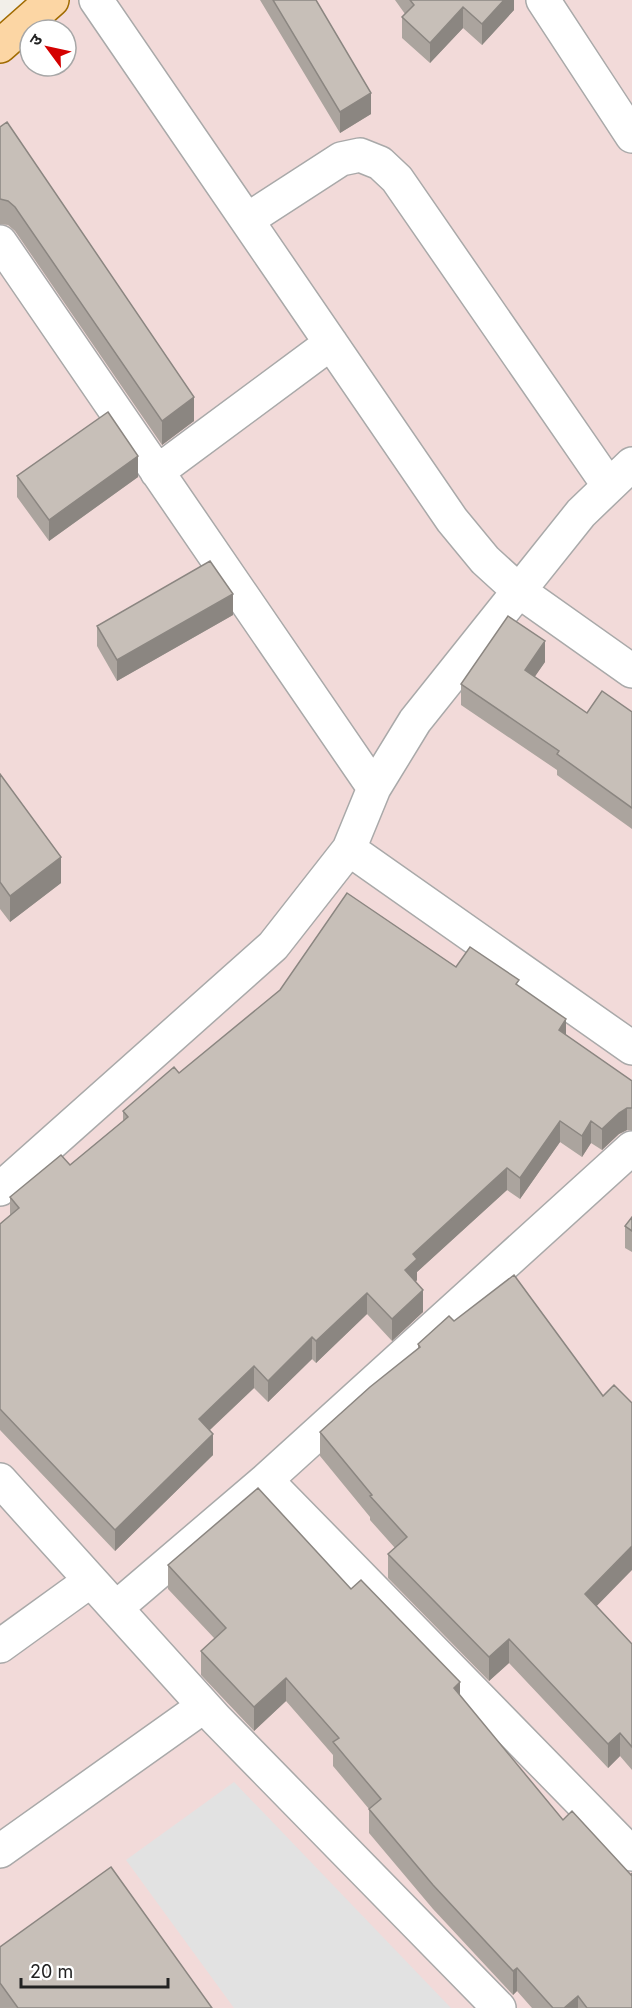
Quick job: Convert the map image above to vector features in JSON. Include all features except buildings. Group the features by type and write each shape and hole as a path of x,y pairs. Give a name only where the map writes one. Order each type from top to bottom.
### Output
{"main road":[{"path":"0,46 52,0"}],"street":[{"path":"96,0 452,520 485,560 519,591 632,671"},
{"path":"543,0 632,136"},
{"path":"0,1189 273,946 350,849 374,788 415,721 581,513 621,475 397,179 380,162 360,154 341,159 247,220"},
{"path":"0,242 374,788"},
{"path":"157,472 331,343"},
{"path":"350,849 632,1048"},
{"path":"116,1608 266,1480 632,1148"},
{"path":"0,1480 204,1706 499,2008"},
{"path":"266,1480 632,1854"},
{"path":"0,1646 90,1581"},
{"path":"0,1851 204,1706"}],"shaded area":[{"path":"65,0 632,0 632,2008 0,2008 0,51 18,37 18,78 78,78 78,18 42,18"},
{"path":"234,1782 451,2008 234,2008 126,1860"}]}
